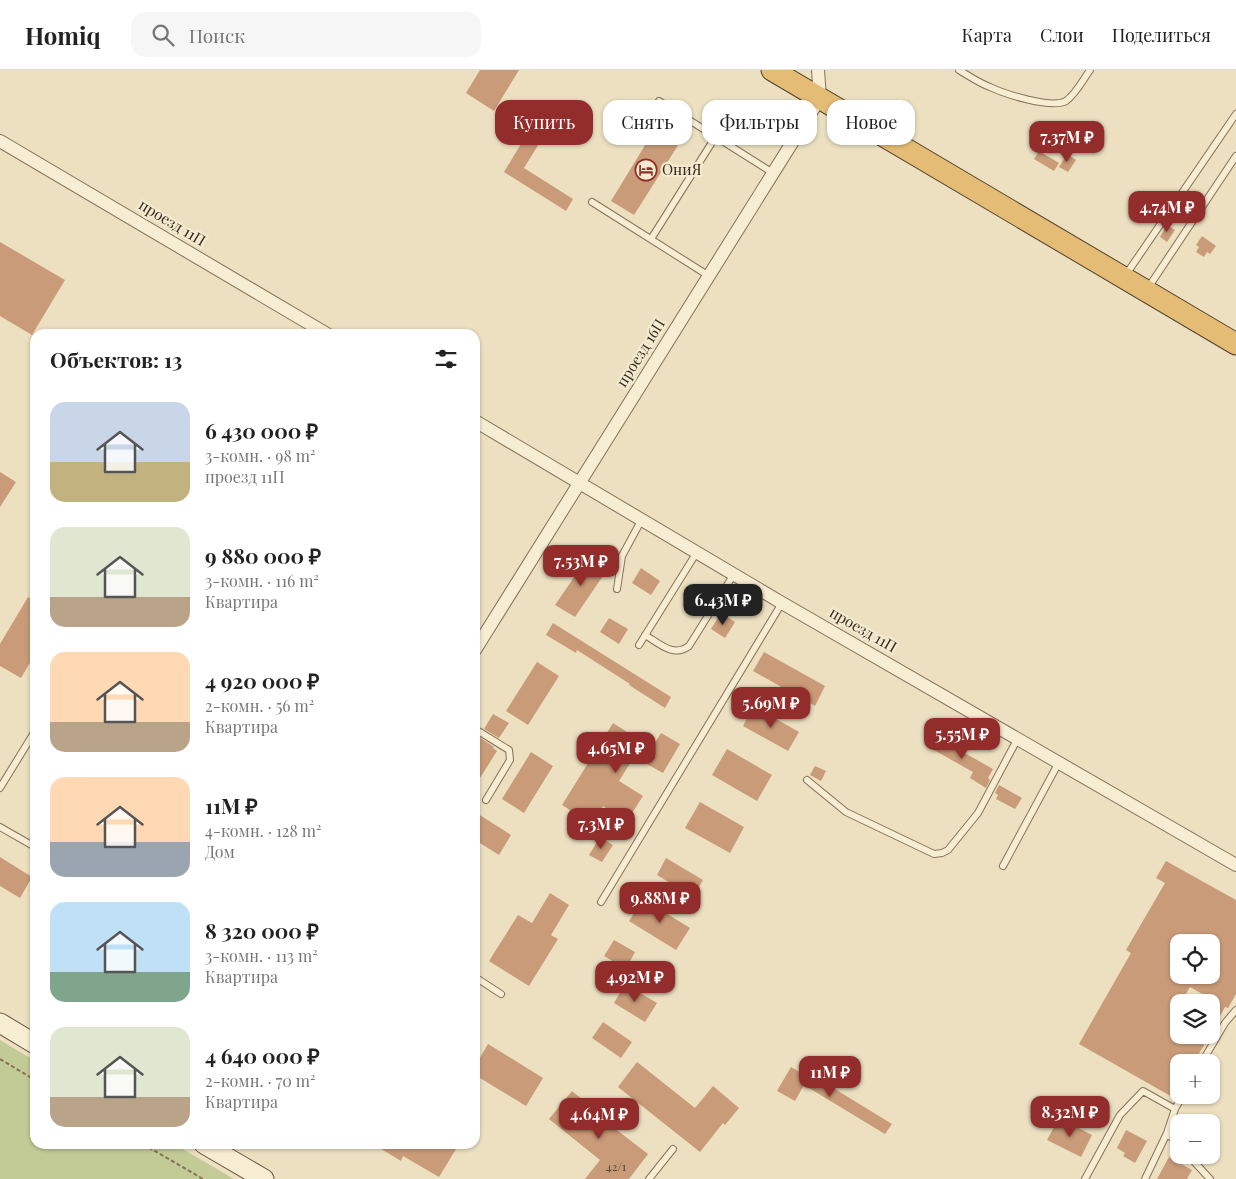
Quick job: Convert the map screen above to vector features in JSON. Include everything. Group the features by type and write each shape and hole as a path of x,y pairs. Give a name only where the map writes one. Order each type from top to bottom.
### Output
{"highway":[{"path":"772,70 1236,344"}],"main road":[{"path":"0,1023 30,1041"},
{"path":"213,1149 264,1179"}],"street":[{"path":"818,70 820,98"},
{"name":"проезд 16П","path":"480,642 820,98"},
{"name":"проезд 11П","path":"0,141 319,329"},
{"name":"проезд 11П","path":"480,424 782,603 1236,865"}],"lane":[{"path":"960,70 978,82 1000,91 1046,103 1058,104 1073,94 1090,70"},
{"path":"1124,278 1236,114"},
{"path":"651,239 710,145"},
{"path":"730,145 773,173"},
{"path":"1146,291 1236,156"},
{"path":"592,202 709,276"},
{"path":"617,589 622,556 642,520"},
{"path":"639,645 697,552"},
{"path":"645,635 672,651 683,650 689,646 734,574"},
{"path":"601,902 782,603"},
{"path":"480,732 509,750 511,755 510,760 486,800"},
{"path":"807,780 846,812 934,854 942,853 948,850 978,812 1018,738"},
{"path":"0,788 30,739"},
{"path":"1002,866 1059,762"},
{"path":"0,827 30,844"},
{"path":"480,980 501,994"},
{"path":"1207,1054 1225,1023 1236,1010"},
{"path":"1084,1179 1120,1115 1143,1091 1175,1108"},
{"path":"1145,1179 1167,1133 1177,1104"},
{"path":"1167,1133 1170,1136"},
{"path":"649,1179 673,1149"},
{"path":"1196,1164 1210,1179"}],"path":[{"path":"0,1059 30,1077"},
{"path":"152,1149 203,1179"}],"green space":[{"path":"0,1040 30,1058 30,1149 183,1149 234,1179 0,1179"}],"building":[{"path":"480,70 519,70 501,100 495,100 494,111 466,93"},
{"path":"520,145 538,145 524,168 573,199 566,211 504,172"},
{"name":"ОниЯ","path":"645,145 678,145 634,215 611,201"},
{"path":"1039,151 1059,163 1054,171 1034,159"},
{"path":"1067,154 1076,160 1068,172 1059,167"},
{"path":"1167,225 1175,230 1167,242 1160,237"},
{"path":"1202,236 1216,246 1210,254 1207,252 1204,257 1196,252 1199,247 1196,245"},
{"path":"0,242 65,280 36,329 30,329 30,334 0,316"},
{"path":"0,472 16,482 0,507"},
{"path":"588,557 607,570 575,617 555,605"},
{"path":"641,568 660,581 651,595 632,583"},
{"path":"28,597 30,598 30,663 21,678 0,666 0,644"},
{"path":"721,613 735,622 725,638 711,629"},
{"path":"609,618 628,629 619,644 600,632"},
{"path":"553,623 671,697 665,708 577,650 576,653 546,635"},
{"path":"764,652 825,686 815,706 753,671"},
{"path":"537,662 559,676 528,725 506,711"},
{"path":"753,706 799,732 788,751 743,726"},
{"path":"493,714 509,723 499,738 484,729"},
{"path":"613,723 652,748 661,733 680,744 663,773 634,757 619,781 643,796 627,821 603,806 592,824 562,805"},
{"path":"931,734 993,769 988,778 990,780 986,788 970,778 973,772 925,745"},
{"path":"480,738 497,751 480,778"},
{"path":"727,749 772,775 757,801 712,775"},
{"path":"531,752 553,766 524,813 502,799"},
{"path":"815,766 826,771 821,781 810,775"},
{"path":"999,785 1022,798 1015,809 996,799 998,795 995,793"},
{"path":"700,802 744,827 730,853 685,828"},
{"path":"480,815 511,835 499,855 480,843"},
{"path":"600,837 613,845 602,862 589,855"},
{"path":"0,857 30,876 30,880 20,898 0,886"},
{"path":"666,858 703,880 693,897 657,875"},
{"path":"1166,861 1236,900 1236,994 1228,1008 1225,1007 1220,1016 1220,994 1202,994 1190,987 1186,994 1170,994 1170,1044 1205,1044 1199,1054 1170,1054 1170,1096 1079,1044 1131,953 1126,950 1165,883 1156,878"},
{"path":"550,893 569,905 551,935 558,939 529,986 489,961 518,915 532,923"},
{"path":"643,899 690,928 676,950 629,921"},
{"path":"614,940 635,952 626,969 604,956"},
{"path":"625,984 657,1003 645,1022 614,1003"},
{"path":"603,1022 632,1042 621,1058 592,1038"},
{"path":"488,1044 543,1078 526,1106 480,1078 480,1058"},
{"path":"637,1062 695,1108 713,1086 739,1108 725,1125 723,1123 700,1152 618,1087"},
{"path":"791,1067 815,1081 817,1078 892,1124 885,1134 804,1085 795,1101 777,1091"},
{"path":"572,1091 610,1122 609,1124 648,1154 629,1179 585,1179 600,1160 549,1119"},
{"path":"1059,1118 1092,1135 1081,1157 1047,1140"},
{"path":"1126,1130 1147,1141 1135,1163 1123,1156 1125,1153 1117,1148"},
{"path":"381,1149 456,1149 439,1177 403,1156 401,1161"},
{"path":"1169,1157 1170,1164 1181,1164 1192,1170 1187,1179 1157,1179"}],"place":[{"name":"ОниЯ","path":"646,170"}]}
